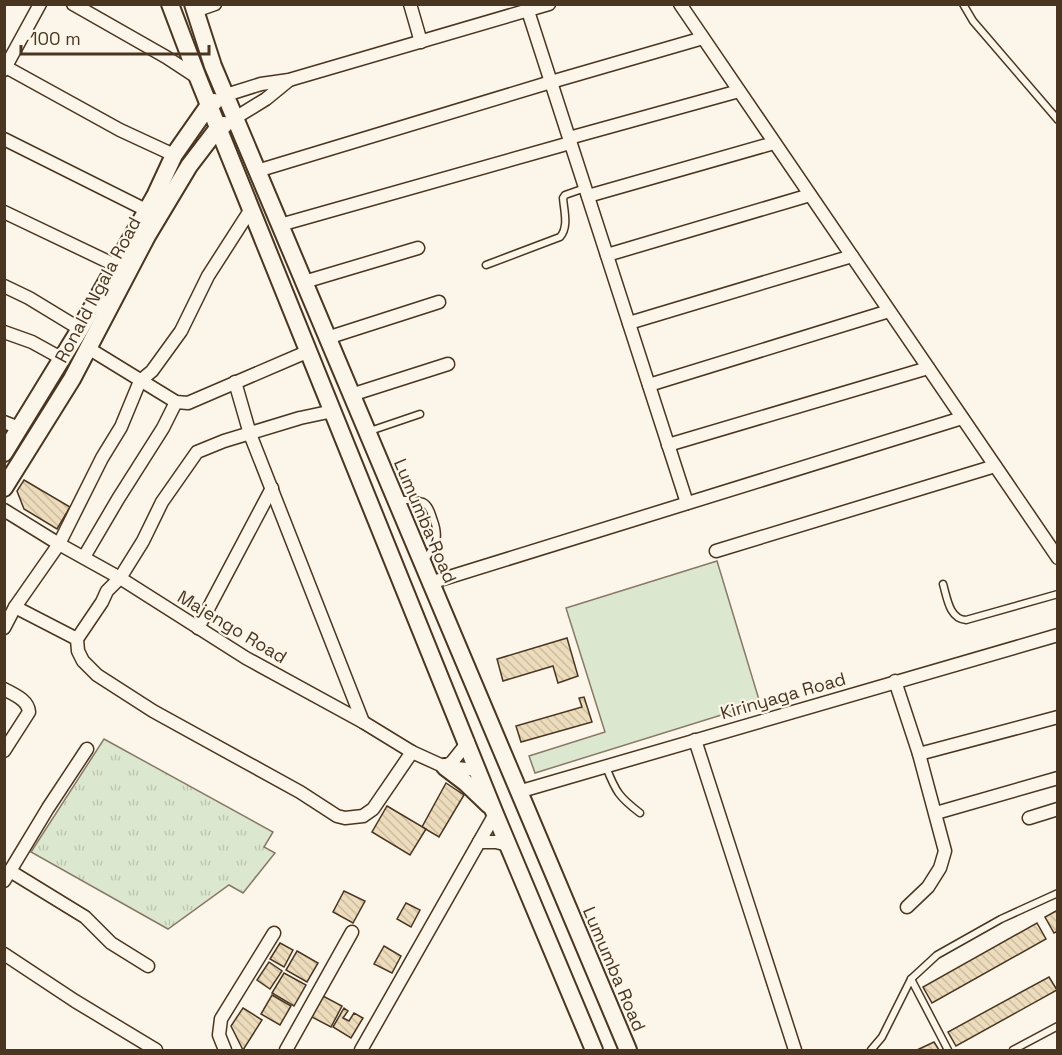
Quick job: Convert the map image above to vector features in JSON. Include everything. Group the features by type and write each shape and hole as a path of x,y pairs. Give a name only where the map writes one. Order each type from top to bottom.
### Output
{"main road":[{"path":"170,4 208,105 468,742 494,812 594,1050"},
{"name":"Lumumba Road","path":"194,8 213,66 628,1050"},
{"name":"Ronald Ngala Road","path":"4,453 12,425 80,329 174,155 208,105 226,95"},
{"name":"Ronald Ngala Road","path":"4,488 72,379 147,236 189,166 218,128 235,118"},
{"path":"478,770 506,761"},
{"path":"445,767 474,790 494,812"},
{"path":"507,842 533,828"}],"street":[{"path":"40,4 5,68 120,130 174,155"},
{"path":"194,8 215,4"},
{"path":"410,4 421,42"},
{"path":"226,95 261,84 289,80 549,4"},
{"path":"680,4 1058,558"},
{"path":"81,6 198,78"},
{"path":"528,11 687,503"},
{"path":"257,171 703,38"},
{"path":"235,118 289,80"},
{"path":"280,225 739,92"},
{"path":"4,139 146,210"},
{"path":"586,192 774,143"},
{"path":"607,255 810,195"},
{"path":"4,628 59,544 102,458 121,427 140,381 152,371 181,331 208,276 252,209"},
{"path":"4,212 115,265"},
{"path":"304,282 418,248"},
{"path":"629,323 852,256"},
{"path":"4,286 29,298 80,329"},
{"path":"327,338 439,302"},
{"path":"649,385 889,311"},
{"path":"4,332 32,342 61,358"},
{"path":"88,348 176,402 188,403 309,351"},
{"path":"351,395 448,364"},
{"path":"668,445 928,368"},
{"path":"235,382 250,434 284,525 363,722"},
{"path":"84,557 163,428 176,402"},
{"path":"333,411 300,418 224,441 197,452 162,502 143,541 120,578 107,591 77,639 78,651 83,661 97,675 153,711 300,792 337,816 345,818 363,816 373,809 412,752"},
{"path":"430,583 962,418"},
{"path":"717,551 995,466"},
{"path":"198,628 272,488"},
{"name":"Majengo Road","path":"4,510 120,578 246,658 363,722 412,752 445,767 478,770"},
{"path":"15,608 77,639"},
{"name":"Kirinyaga Road","path":"518,792 1058,635"},
{"path":"895,681 919,754 945,851 940,868 928,887 907,907"},
{"path":"4,689 23,700 29,712 4,751"},
{"path":"919,754 1058,717"},
{"path":"695,740 795,1050"},
{"path":"445,767 468,742"},
{"path":"87,750 48,808 7,876 85,917 111,944 148,966"},
{"path":"936,813 1058,778"},
{"path":"1029,818 1058,809"},
{"path":"361,1050 494,812"},
{"path":"479,842 507,842"},
{"path":"286,1050 352,932"},
{"path":"225,1050 219,1035 221,1018 274,933"},
{"path":"4,954 75,1001 156,1050"}],"lane":[{"path":"963,4 973,21 1058,120"},
{"path":"486,265 560,237 566,227 563,198 565,195 586,192"},
{"path":"366,432 420,414"},
{"path":"396,500 417,500 425,503 430,510 438,531 438,540 422,563"},
{"path":"943,584 951,609 955,617 960,620 1058,594"},
{"path":"605,766 615,791 640,813"},
{"path":"871,1050 882,1037 895,1014 911,979 937,955 1001,919 1058,893"},
{"path":"911,979 948,1050"},
{"path":"1013,1050 1058,1026"}],"green space":[{"path":"717,561 760,703 535,773 529,756 605,732 566,608"},
{"path":"104,739 273,832 264,847 275,853 243,893 229,885 168,929 31,852"}],"building":[{"path":"24,480 70,507 57,529 24,509 17,491"},
{"path":"567,638 578,676 558,683 553,666 503,681 497,659"},
{"path":"584,697 592,722 521,742 516,726 582,707 579,698"},
{"path":"446,783 464,795 439,837 422,827"},
{"path":"387,806 426,829 410,855 372,832"},
{"path":"344,891 365,901 353,923 333,912"},
{"path":"406,903 420,910 411,927 397,919"},
{"path":"1056,911 1058,931 1054,933 1045,917"},
{"path":"1037,923 1046,939 932,1003 923,987"},
{"path":"280,943 293,950 284,967 270,959"},
{"path":"384,946 401,956 392,973 374,964"},
{"path":"297,951 318,963 307,982 286,970"},
{"path":"269,962 282,971 270,989 257,980"},
{"path":"284,973 306,985 294,1006 272,993"},
{"path":"1049,977 1057,990 956,1046 948,1032"},
{"path":"272,995 291,1006 280,1025 261,1014"},
{"path":"321,995 342,1006 331,1027 310,1016"},
{"path":"243,1008 262,1020 243,1050 231,1026"},
{"path":"344,1008 348,1011 343,1018 349,1021 354,1013 363,1018 351,1038 333,1027"},
{"path":"934,1042 939,1050 917,1050"}]}
